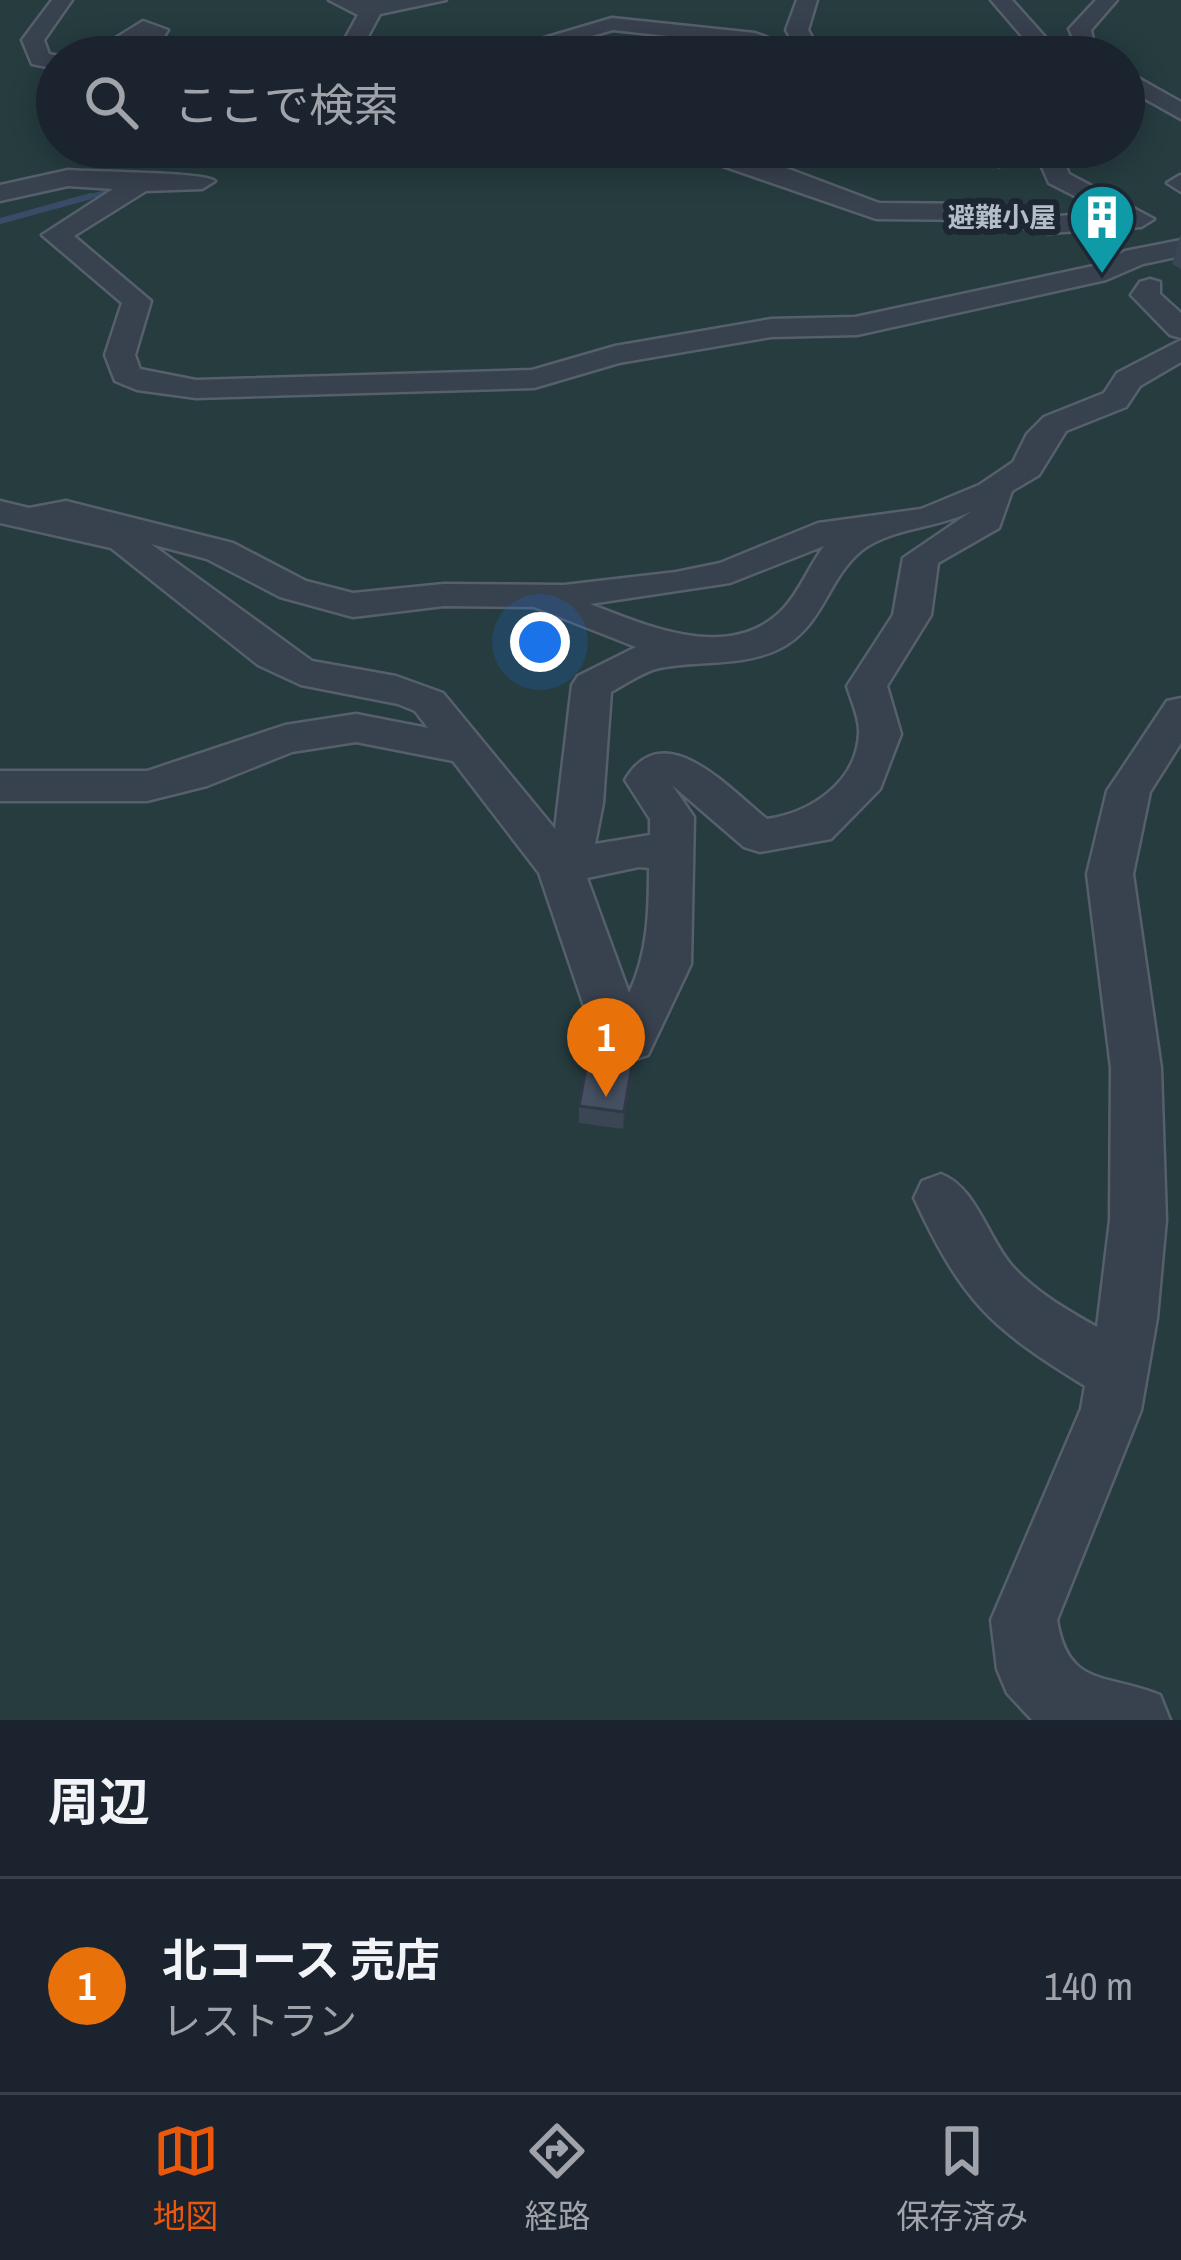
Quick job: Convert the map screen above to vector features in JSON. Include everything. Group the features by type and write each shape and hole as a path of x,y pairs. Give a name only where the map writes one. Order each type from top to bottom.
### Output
{"street":[{"path":"36,48 33,40 62,0"},
{"path":"339,0 352,8 436,0"},
{"path":"800,36 797,30 807,0"},
{"path":"1001,0 1033,36"},
{"path":"1082,36 1080,29 1107,0"},
{"path":"355,36 377,4"},
{"path":"567,36 612,23 728,36"},
{"path":"128,36 140,28 157,30 153,36"},
{"path":"769,36 797,30"},
{"path":"1145,94 1181,112"},
{"path":"1145,114 1153,116 1160,128"},
{"path":"763,168 876,212 987,212 1048,225 1158,221"},
{"path":"1054,168 1058,178 1158,221"},
{"path":"6,203 68,178 140,184 202,181"},
{"path":"140,184 56,235 137,301 120,355 125,374 137,381 196,389 534,379 615,355 771,328 857,326 908,311 1106,272 1135,257 1181,248"},
{"path":"1135,257 1094,236 1158,221"},
{"path":"18,514 66,512 220,551 293,589 353,605 443,595 564,596 676,583 730,572 831,531 929,519 1027,468 1043,434 1055,424 1115,400 1128,380 1180,346 1145,296 1150,287"},
{"path":"18,514 123,540 272,656 298,670 332,684 404,688 429,702 560,867 611,1012 630,1041 667,964 672,817 646,780 654,770 668,767 690,775 760,836 815,828 859,789 880,734 867,686 912,615 914,572 921,558 987,521 996,486"},
{"path":"560,867 582,825 580,724 592,685 649,656 720,651 761,641 792,622 831,556 881,524"},
{"path":"527,595 676,645 720,651"},
{"path":"1135,1720 1064,1704 1031,1670 1024,1620 1112,1411 1138,1220 1136,1112 1110,874 1129,791 1181,711"},
{"path":"0,786 147,786 192,776 285,739 340,729 392,732 472,751"},
{"path":"560,867 639,851 671,852"},
{"path":"941,1198 969,1259 1010,1306 1118,1372"}],"green space":[{"path":"0,0 1181,0 1181,1720 0,1720"}],"building":[{"path":"590,1047 634,1053 624,1112 579,1106"}],"waterway":[{"path":"81,199 115,190"},
{"path":"81,199 91,196"},
{"path":"0,221 81,199"}],"place":[{"name":"避難小屋","path":"1102,276"},
{"name":"北コース 売店","path":"606,1097"}]}
